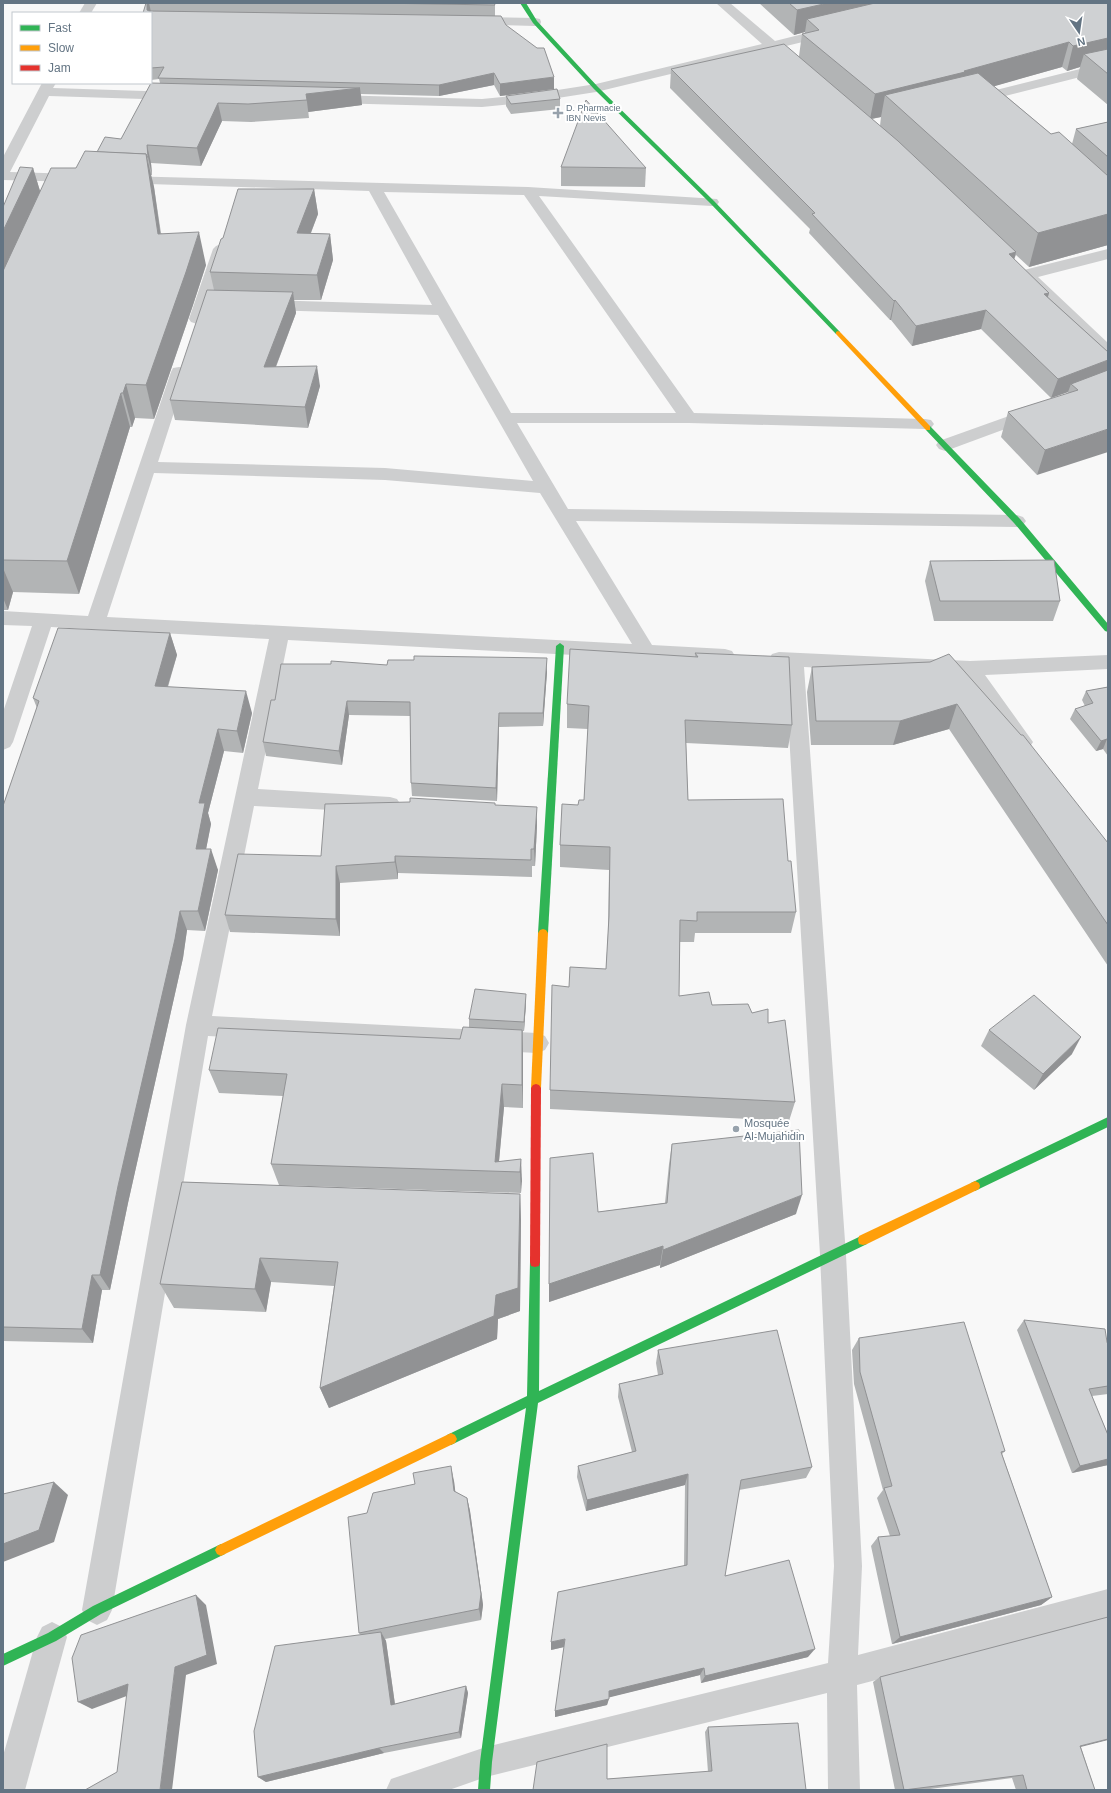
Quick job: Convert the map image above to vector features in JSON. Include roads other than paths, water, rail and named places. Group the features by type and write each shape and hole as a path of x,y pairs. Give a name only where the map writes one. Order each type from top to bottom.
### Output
{"street":[{"path":"86,12 91,3"},
{"path":"523,3 535,22 596,88 712,202 1017,521 1108,629"},
{"path":"722,3 790,60"},
{"path":"465,21 535,22"},
{"path":"315,99 482,103 532,98 596,88 841,28"},
{"path":"962,103 1108,66"},
{"path":"3,171 47,88 188,96"},
{"path":"984,97 996,108"},
{"path":"3,176 93,179"},
{"path":"55,192 62,178"},
{"path":"109,179 241,191 375,188 528,191 712,202"},
{"path":"375,188 443,310 507,418 546,488 564,515 646,651"},
{"path":"528,191 689,418"},
{"path":"192,334 210,304 226,236"},
{"path":"1026,275 1108,254"},
{"path":"1015,264 1108,352"},
{"path":"249,305 443,310"},
{"path":"96,621 185,356"},
{"path":"945,445 1049,406"},
{"path":"507,418 689,418 925,424"},
{"path":"147,467 385,474 546,488"},
{"path":"564,515 1017,521"},
{"path":"3,618 96,621 280,633 560,646 739,657"},
{"path":"3,742 44,620"},
{"path":"97,1610 180,1195 198,1025 280,633"},
{"path":"485,1776 533,1399 524,1206 537,1043 560,646"},
{"path":"763,658 970,668 1108,662"},
{"path":"794,660 833,1255 848,1566 842,1674 844,1790"},
{"path":"970,668 1034,758"},
{"path":"246,797 410,806"},
{"path":"527,813 551,814"},
{"path":"198,1025 537,1043"},
{"path":"3,1660 52,1637 97,1610 1108,1122"},
{"path":"402,1790 485,1776 842,1674 1108,1604"},
{"path":"9,1790 52,1637"}],"place":[{"name":"D. Pharmacie IBN Nevis","path":"558,113"},
{"name":"Mosquée Al-Mujahidin","path":"736,1129"}]}
